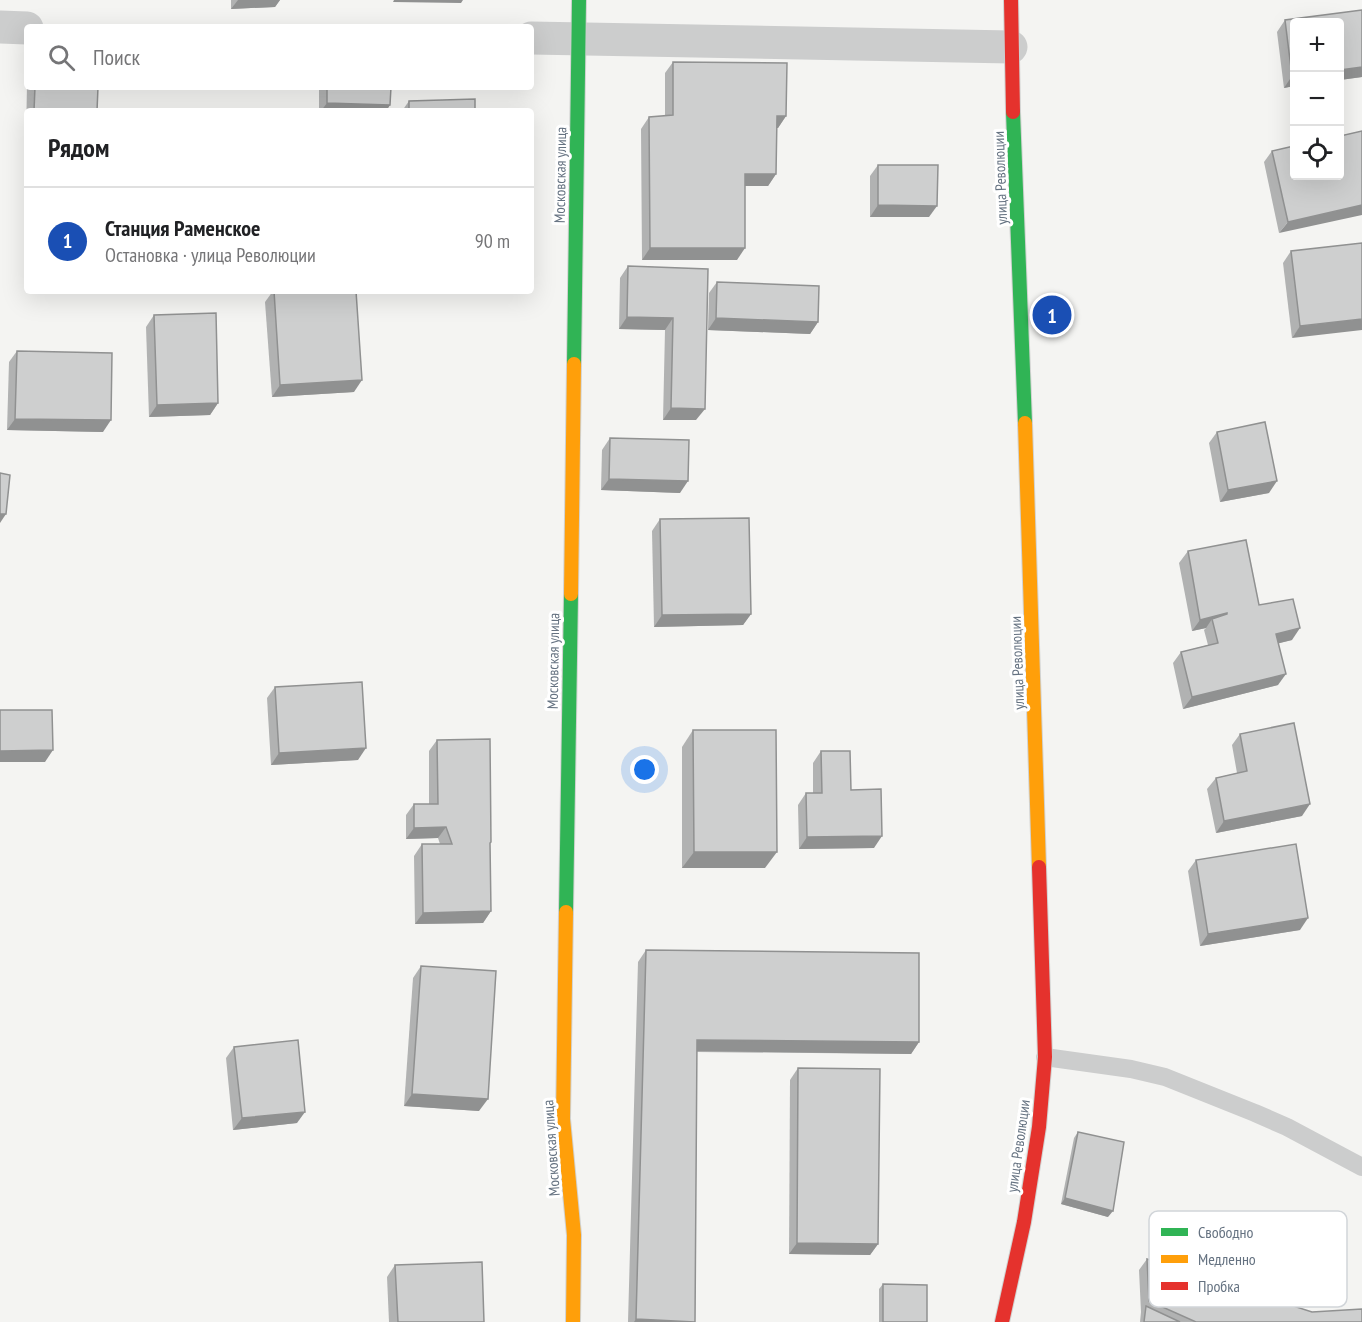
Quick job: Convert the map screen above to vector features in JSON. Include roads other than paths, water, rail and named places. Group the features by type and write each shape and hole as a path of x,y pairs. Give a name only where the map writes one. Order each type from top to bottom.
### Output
{"street":[{"name":"Московская улица","path":"573,1322 574,1235 563,1119 579,0"},
{"name":"улица Революции","path":"1002,1322 1024,1222 1039,1126 1045,1057 1011,0"},
{"path":"0,27 24,28"},
{"path":"534,38 1011,46"}],"lane":[{"path":"1045,1057 1131,1069 1165,1077 1287,1127 1362,1167"}],"place":[{"name":"Станция Раменское","path":"1052,315"}]}
